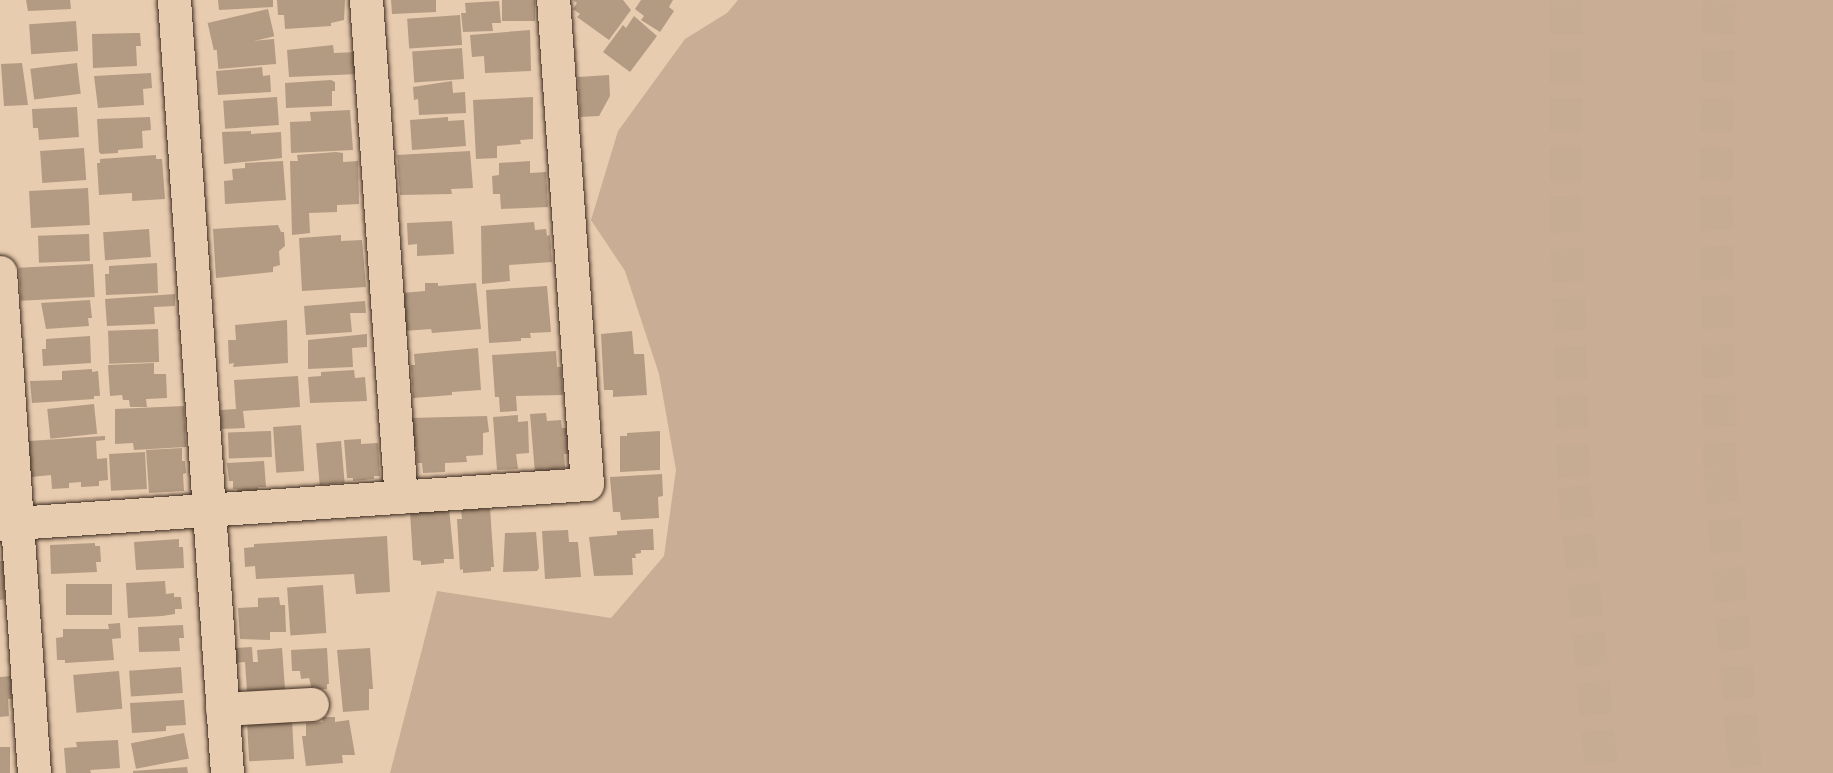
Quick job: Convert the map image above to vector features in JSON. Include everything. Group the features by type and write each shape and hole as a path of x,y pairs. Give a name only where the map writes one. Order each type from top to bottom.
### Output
{"street":[{"path":"174,0 227,773"},
{"path":"366,0 401,497"},
{"path":"8,524 587,484 553,0"},
{"path":"0,272 8,524 34,773"},
{"path":"222,709 312,704"}],"shaded area":[{"path":"738,0 1833,0 1833,773 390,773 437,591 611,618 664,556 676,470 659,374 625,271 591,220 618,131 685,39 727,13"}],"building":[{"path":"26,0 70,0 71,9 28,11"},
{"path":"218,0 273,0 273,7 219,10"},
{"path":"277,0 345,0 344,20 331,23 331,26 285,29 284,15 278,15"},
{"path":"391,0 436,0 436,12 392,14"},
{"path":"502,0 535,0 535,21 502,21"},
{"path":"573,0 623,0 631,10 609,40 577,17 580,14 573,9 577,3"},
{"path":"641,0 673,0 669,7 674,11 660,32 641,20 644,16 635,9"},
{"path":"499,1 501,23 492,23 493,31 463,32 461,13 466,13 465,3"},
{"path":"268,9 274,36 214,50 208,23"},
{"path":"460,15 462,45 409,49 407,19"},
{"path":"634,16 657,36 630,72 603,52 623,25 626,28"},
{"path":"76,21 78,51 31,54 29,24"},
{"path":"530,30 531,71 485,73 484,56 472,57 470,35"},
{"path":"140,33 141,46 136,46 137,66 93,68 92,34"},
{"path":"274,39 276,64 218,69 216,44"},
{"path":"333,45 334,53 357,52 358,74 289,77 287,50"},
{"path":"462,48 464,79 414,82 412,51"},
{"path":"22,63 28,105 4,106 1,64"},
{"path":"77,63 81,94 34,99 30,69"},
{"path":"262,67 263,76 270,75 271,92 218,95 216,71"},
{"path":"151,73 152,88 143,89 144,105 98,108 94,76"},
{"path":"609,75 610,96 599,116 580,117 578,77"},
{"path":"331,80 335,82 335,91 332,91 332,106 286,108 285,83"},
{"path":"452,81 453,93 465,92 466,113 419,115 418,99 414,100 413,87"},
{"path":"277,97 279,125 225,129 223,101"},
{"path":"533,97 533,139 520,140 521,144 497,146 497,158 476,159 473,100"},
{"path":"77,107 79,137 39,140 38,128 33,128 32,109"},
{"path":"350,110 353,150 291,153 290,122 311,121 310,112"},
{"path":"150,117 151,130 142,131 143,148 118,150 118,153 101,154 99,152 97,119"},
{"path":"448,117 448,121 464,120 466,146 412,150 410,120"},
{"path":"251,131 251,134 281,132 282,158 224,164 222,132"},
{"path":"84,148 86,180 42,183 40,151"},
{"path":"470,151 473,188 451,189 452,194 400,195 397,155"},
{"path":"343,153 343,162 358,161 359,204 337,205 337,212 309,213 310,233 292,235 290,161 298,161 297,155"},
{"path":"156,155 156,159 162,159 165,199 132,201 132,193 99,195 97,163 100,163 100,159"},
{"path":"283,161 286,200 225,204 224,181 233,180 232,169 245,168 245,163"},
{"path":"530,161 530,173 546,172 548,207 501,209 500,194 493,194 492,176 499,175 499,163"},
{"path":"88,188 90,225 31,228 29,191"},
{"path":"452,221 454,254 417,256 417,244 408,245 407,223"},
{"path":"534,222 535,230 546,229 547,236 550,235 552,262 509,265 510,281 482,284 481,226"},
{"path":"278,225 281,232 284,232 285,246 279,251 280,265 273,267 273,272 216,278 213,229"},
{"path":"149,229 151,257 105,260 103,232"},
{"path":"89,234 90,261 39,263 38,236"},
{"path":"341,235 341,241 362,240 366,287 302,291 299,238"},
{"path":"157,263 158,293 106,295 105,274 109,274 109,266"},
{"path":"93,264 95,297 21,301 19,268"},
{"path":"425,283 438,283 438,286 476,283 481,329 432,333 431,329 404,331 402,293 425,291"},
{"path":"547,286 551,332 530,333 531,338 521,338 521,341 489,343 486,290"},
{"path":"175,294 175,306 154,307 155,324 107,326 105,299"},
{"path":"90,300 92,318 88,318 89,326 46,329 41,303"},
{"path":"365,301 366,313 350,313 352,332 306,335 304,306"},
{"path":"287,320 288,363 233,367 234,363 229,364 228,340 236,340 235,325"},
{"path":"158,329 159,362 109,364 108,331"},
{"path":"632,331 634,354 644,354 647,395 613,397 613,390 604,390 601,334"},
{"path":"367,334 367,347 352,348 353,367 308,369 308,340"},
{"path":"90,336 91,363 43,366 42,349 46,349 46,339"},
{"path":"478,348 481,390 413,398 411,365 415,365 414,354"},
{"path":"556,351 557,367 561,367 563,395 516,396 517,411 500,412 499,397 495,397 492,355"},
{"path":"154,363 154,374 166,374 167,398 146,399 147,407 130,407 129,400 123,400 122,395 110,396 108,365"},
{"path":"92,369 92,372 98,371 100,396 94,396 94,399 32,403 30,381 62,380 62,371"},
{"path":"354,370 355,378 365,377 367,401 310,403 308,377 321,376 321,372"},
{"path":"298,376 300,407 243,411 245,428 221,429 220,410 236,409 234,380"},
{"path":"94,404 97,434 50,439 47,409"},
{"path":"184,406 186,447 134,450 133,443 115,444 115,409"},
{"path":"546,413 547,421 561,420 562,428 568,428 570,454 564,454 565,468 535,473 530,414"},
{"path":"518,415 518,422 528,421 529,453 516,454 518,469 497,470 493,417"},
{"path":"487,416 489,432 483,433 483,455 466,456 467,462 445,463 445,472 423,473 422,463 417,463 416,447 412,447 410,418"},
{"path":"301,425 304,471 276,473 273,427"},
{"path":"271,431 272,457 229,458 228,433"},
{"path":"660,431 660,470 620,472 620,436 627,436 627,433"},
{"path":"105,436 105,440 96,441 97,459 107,458 108,480 99,481 99,486 81,487 81,482 69,483 69,488 52,489 51,475 31,477 29,441"},
{"path":"361,439 361,444 378,443 380,476 374,476 374,479 353,481 353,478 347,478 344,440"},
{"path":"341,441 345,483 320,485 316,443"},
{"path":"182,448 182,461 185,461 186,473 183,474 184,491 149,493 146,450"},
{"path":"145,452 147,489 111,491 109,454"},
{"path":"264,461 266,487 258,487 259,492 237,493 237,489 233,489 233,481 229,481 227,463"},
{"path":"662,474 663,496 658,497 659,518 621,520 620,512 613,512 610,477"},
{"path":"449,508 454,559 444,559 444,563 421,565 421,561 413,560 410,512"},
{"path":"490,508 494,567 491,567 491,571 463,573 463,569 460,570 457,519 462,519 461,510"},
{"path":"653,529 654,550 641,550 641,553 635,554 636,558 632,558 633,575 594,576 589,537 617,535 617,531"},
{"path":"568,530 569,542 578,542 581,577 545,579 542,531"},
{"path":"536,532 539,568 537,571 503,572 505,533"},
{"path":"387,536 390,592 356,594 354,574 256,579 255,566 245,567 244,548 254,547 254,544"},
{"path":"179,539 179,547 183,547 184,568 136,570 134,542"},
{"path":"95,543 95,546 100,546 101,562 96,562 97,572 51,574 50,545"},
{"path":"0,561 3,561 5,599 0,600"},
{"path":"165,581 166,594 174,593 174,597 181,597 182,609 175,609 175,614 128,618 126,583"},
{"path":"66,584 112,584 112,615 66,615"},
{"path":"323,585 326,633 290,635 287,588"},
{"path":"279,597 280,605 285,605 286,632 270,632 270,640 240,639 238,608 258,607 258,598"},
{"path":"120,623 121,638 112,639 114,660 65,663 65,660 57,660 56,638 63,637 63,629 109,629 108,624"},
{"path":"183,625 184,638 179,638 180,651 139,652 138,627"},
{"path":"252,647 253,662 258,662 257,650 282,648 285,689 247,691 245,662 235,663 234,648"},
{"path":"327,648 329,684 327,684 327,689 312,690 309,678 301,679 300,671 292,671 291,650"},
{"path":"370,648 373,689 369,689 369,710 343,712 337,650"},
{"path":"181,667 183,693 131,697 129,671"},
{"path":"119,671 122,709 76,713 73,675"},
{"path":"11,676 12,699 8,699 9,716 0,717 0,677"},
{"path":"184,700 186,725 166,726 166,731 132,733 130,703"},
{"path":"322,717 335,717 335,722 349,720 355,755 342,755 343,763 306,766 302,736 306,736 306,723 323,722"},
{"path":"292,719 294,759 249,761 247,721"},
{"path":"184,733 189,759 136,769 131,743"},
{"path":"118,740 120,768 90,770 91,773 66,773 64,748 77,747 76,742"},
{"path":"0,747 10,747 10,773 0,773"},
{"path":"187,767 188,773 133,773 133,771"}],"tunnel":[{"path":"1566,0 1566,199 1574,486 1602,773"},
{"path":"1719,0 1716,197 1720,470 1747,773"}]}
